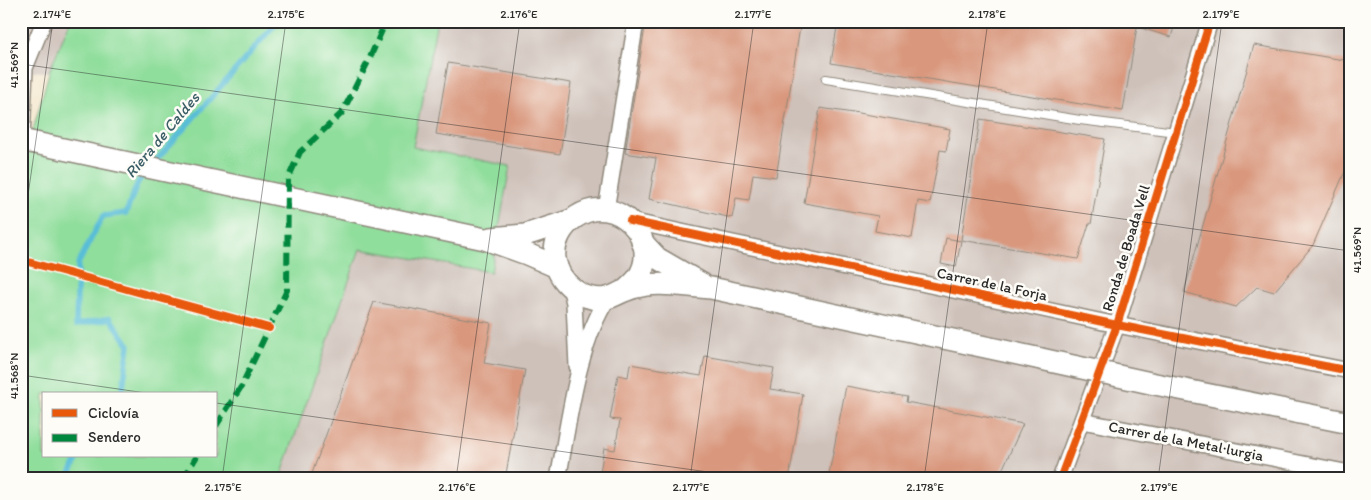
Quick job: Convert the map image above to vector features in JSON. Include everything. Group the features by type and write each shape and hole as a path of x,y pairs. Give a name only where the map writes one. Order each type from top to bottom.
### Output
{"main road":[{"path":"22,140 485,239 557,267"},
{"path":"485,239 525,235 569,221 580,213 590,210 606,210 617,213 630,221 641,236 645,252 643,266 637,278 617,294"},
{"path":"569,221 558,237 554,258 557,267 570,286 584,296 599,299 646,285 660,284 711,288 1155,384 1350,421"},
{"path":"642,242 657,258 711,288"}],"street":[{"path":"22,140 23,70 44,21"},
{"path":"606,210 636,21"},
{"name":"Ronda de Boada Vell","path":"1060,479 1117,325 1210,21"},
{"name":"Carrer de la Forja","path":"630,221 1117,325 1350,371"},
{"path":"570,286 574,303 577,377"},
{"path":"558,479 577,377 596,320 617,294"},
{"name":"Carrer de la Metal·lurgia","path":"1082,421 1350,473"}],"lane":[{"path":"826,79 1080,120 1176,132"}],"shaded area":[{"path":"21,21 70,21 49,72 21,71"},
{"path":"437,21 1350,21 1350,479 280,479 360,249 490,272 510,167 413,147"}],"green space":[{"path":"70,21 437,21 413,147 510,166 491,272 360,249 280,479 21,479 21,173 49,72"}],"building":[{"path":"646,21 801,21 776,177 753,174 749,200 736,198 732,218 649,199 656,158 625,153"},
{"path":"838,21 1176,21 1171,37 1137,27 1123,111 831,63"},
{"path":"1254,45 1350,61 1350,160 1313,245 1274,292 1257,287 1236,307 1184,292"},
{"path":"448,63 571,83 560,154 436,134"},
{"path":"820,108 950,129 946,151 940,150 930,203 918,201 912,238 875,231 878,216 804,203"},
{"path":"980,119 1105,139 1091,224 1089,224 1078,259 961,240"},
{"path":"946,238 961,241 956,267 941,264"},
{"path":"374,302 491,323 484,363 525,370 505,479 310,479"},
{"path":"705,356 774,368 770,389 803,394 789,479 599,479 604,448 615,450 620,420 610,419 618,375 628,377 630,364 701,376"},
{"path":"846,386 907,397 906,402 1023,424 998,479 828,479"}],"waterway":[{"name":"Riera de Caldes","path":"154,163 278,21"},
{"name":"Riera de Caldes","path":"122,392 129,345 110,318 76,325 78,264 103,216 126,213 138,182 146,172"},
{"name":"Riera de Caldes","path":"67,479 78,458"}],"marked path":[{"path":"218,423 241,387 287,290 288,179 300,152 342,113 386,21"},
{"path":"183,479 196,458"}],"cycle path":[{"path":"1060,479 1117,325 1210,21"},
{"path":"630,221 1117,325 1350,371"},
{"path":"21,260 269,328"}]}
